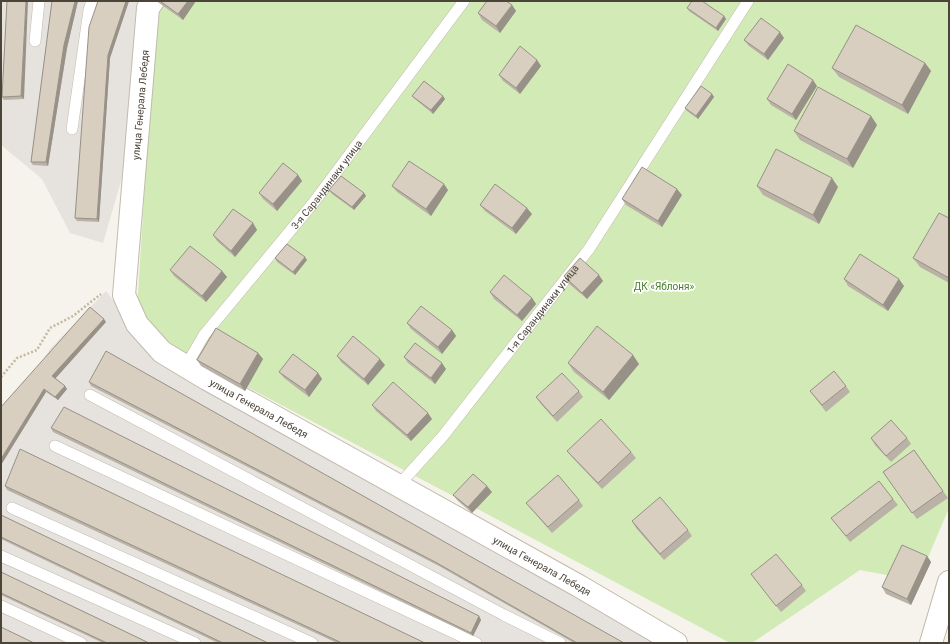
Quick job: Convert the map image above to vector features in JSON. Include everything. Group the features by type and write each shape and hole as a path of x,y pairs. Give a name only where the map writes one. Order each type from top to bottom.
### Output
{"street":[{"name":"улица Генерала Лебедя","path":"153,1 148,8 124,295 137,324 162,352 575,584 676,643"},
{"path":"931,643 949,582"}],"lane":[{"path":"34,41 39,1"},
{"path":"72,129 89,10 92,1"},
{"name":"3-я Сарандинаки улица","path":"186,366 204,336 314,202 464,1"},
{"name":"1-я Сарандинаки улица","path":"399,486 443,436 589,249 748,1"},
{"path":"90,395 504,615 560,643"},
{"path":"56,446 476,643"},
{"path":"12,508 312,643"},
{"path":"1,556 195,643"},
{"path":"1,606 81,643"}],"path":[{"path":"1,377 17,358 37,350 50,328 74,316 105,291 124,295"}],"shaded area":[{"path":"1,1 146,1 130,150 103,243 70,233 42,179 1,145"},
{"path":"106,291 147,345 682,643 1,643 1,426 50,349"}],"green space":[{"name":"ДК «Яблоня»","path":"164,1 949,1 949,508 918,581 860,570 752,643 730,643 176,349 137,309 156,12"}],"building":[{"path":"7,1 26,1 21,96 2,97"},
{"path":"52,1 75,1 64,45 46,162 31,162"},
{"path":"98,1 126,1 108,55 97,219 75,218 89,27"},
{"path":"160,1 188,1 178,14"},
{"path":"487,1 506,1 512,5 496,26 478,13"},
{"path":"692,1 702,1 724,16 716,28 687,8"},
{"path":"761,18 780,32 764,54 744,40"},
{"path":"856,25 925,63 902,105 832,68"},
{"path":"520,46 537,60 516,88 499,75"},
{"path":"788,64 813,80 792,114 767,99"},
{"path":"424,81 443,96 431,110 412,96"},
{"path":"701,86 712,94 696,116 685,108"},
{"path":"818,87 871,116 847,159 794,131"},
{"path":"776,149 832,178 813,215 757,186"},
{"path":"409,161 444,184 426,209 392,186"},
{"path":"283,163 298,175 273,204 259,193"},
{"path":"642,167 677,189 658,221 622,199"},
{"path":"341,176 364,193 352,207 329,190"},
{"path":"495,184 527,208 512,228 480,205"},
{"path":"233,209 253,223 231,251 213,235"},
{"path":"939,213 949,218 949,278 913,258"},
{"path":"287,244 305,257 293,272 275,258"},
{"path":"190,246 222,271 202,296 170,270"},
{"path":"860,254 899,279 883,305 844,279"},
{"path":"580,258 599,275 582,293 564,276"},
{"path":"504,275 532,298 517,315 490,292"},
{"path":"421,306 452,330 438,347 407,323"},
{"path":"90,307 104,319 52,376 65,386 55,397 44,389 1,459 1,407"},
{"path":"597,326 633,355 603,392 568,363"},
{"path":"216,328 258,353 240,384 197,360"},
{"path":"353,336 380,359 364,379 337,356"},
{"path":"415,343 442,363 431,378 404,357"},
{"path":"106,351 624,643 577,643 437,563 89,382"},
{"path":"293,354 318,373 305,390 279,372"},
{"path":"834,371 846,386 822,405 810,391"},
{"path":"562,373 579,391 553,416 536,397"},
{"path":"393,382 428,413 407,435 372,405"},
{"path":"64,407 479,616 471,633 51,428"},
{"path":"601,419 631,452 598,483 567,451"},
{"path":"891,420 907,438 886,456 871,438"},
{"path":"20,449 425,643 342,643 5,486"},
{"path":"914,450 943,491 912,513 883,472"},
{"path":"473,474 487,486 468,507 453,495"},
{"path":"558,475 579,500 548,527 526,503"},
{"path":"879,481 893,499 846,536 831,518"},
{"path":"660,497 688,530 660,554 632,521"},
{"path":"1,515 268,643 223,643 1,537"},
{"path":"902,545 927,556 907,599 882,587"},
{"path":"776,554 802,585 776,606 751,574"},
{"path":"1,572 149,643 107,643 1,593"},
{"path":"1,627 34,643 1,643"}]}
